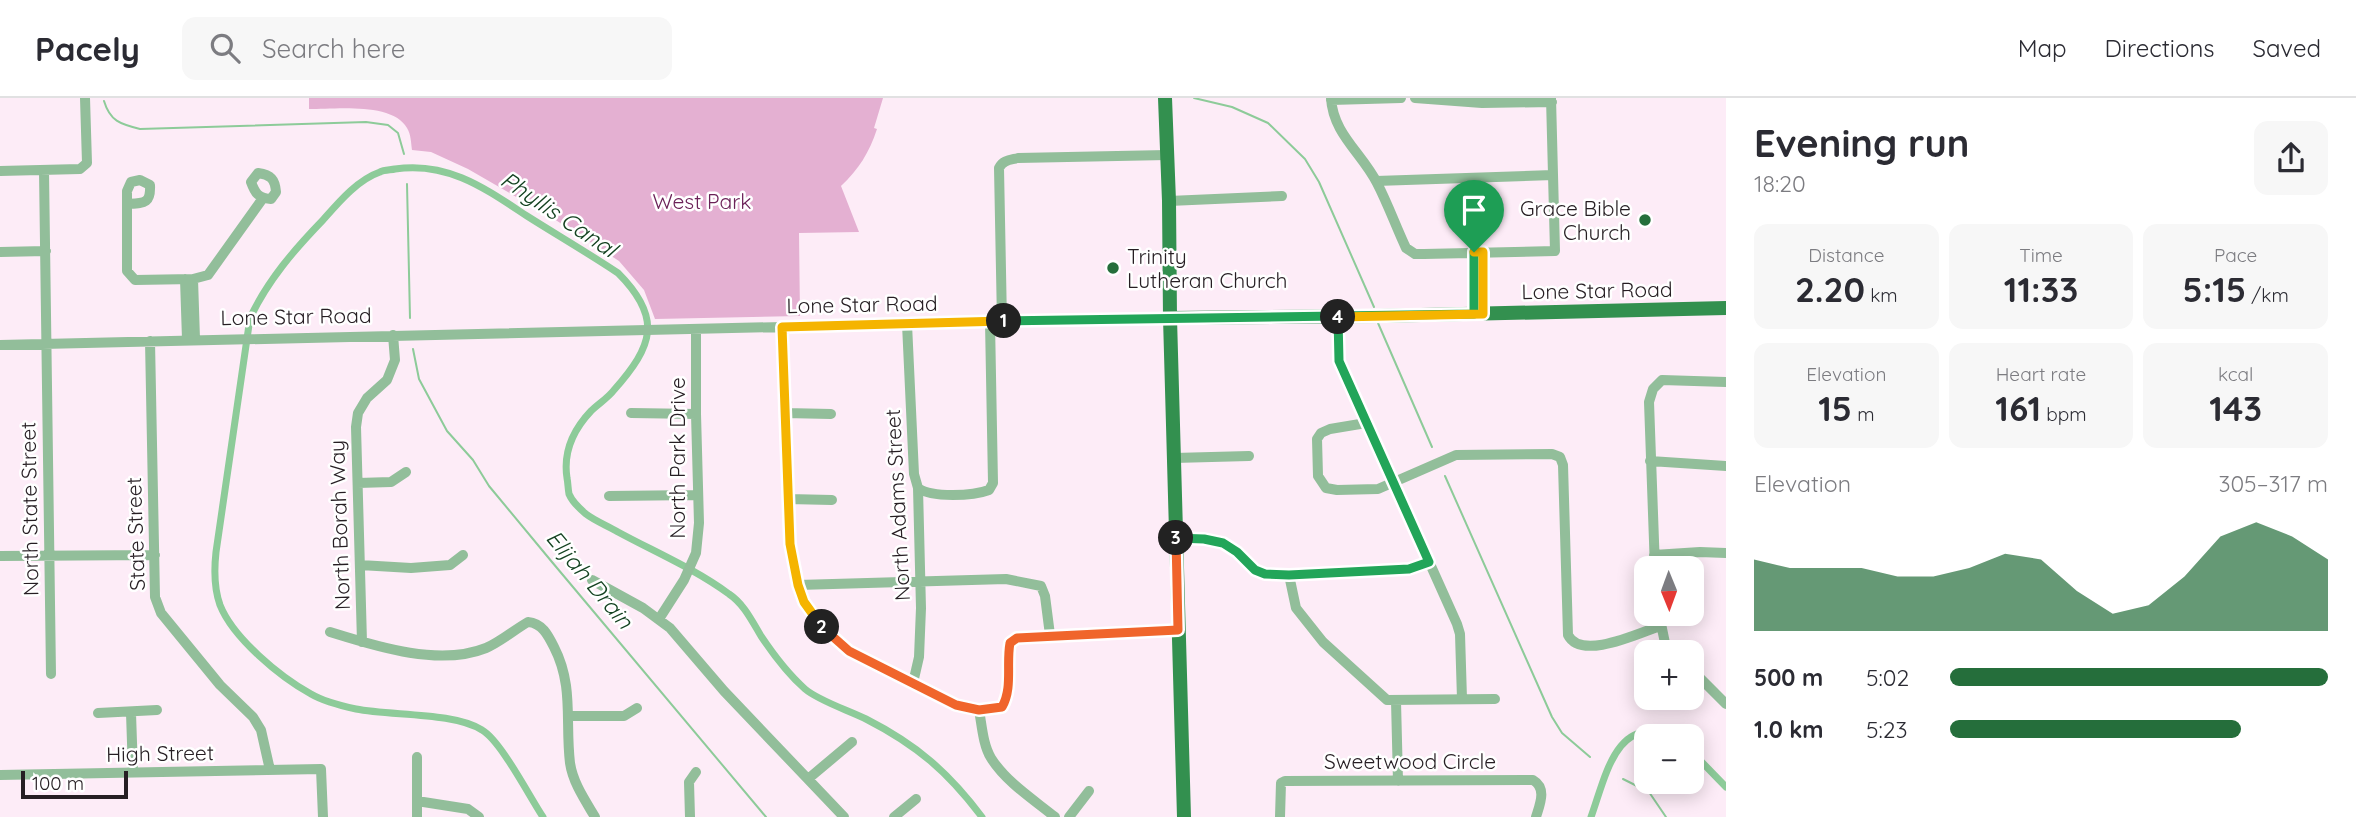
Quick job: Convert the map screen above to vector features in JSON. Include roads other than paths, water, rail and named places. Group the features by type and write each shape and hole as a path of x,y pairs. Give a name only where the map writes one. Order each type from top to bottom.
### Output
{"main road":[{"path":"1165,98 1184,817"},
{"name":"Lone Star Road","path":"1170,318 1726,308"}],"street":[{"path":"0,170 84,167 85,98"},
{"path":"1401,98 1331,99 1332,112 1338,127 1376,181 1406,248 1415,254 1555,251 1551,100 1482,103 1415,98"},
{"path":"1002,321 999,169 1002,164 1018,158 1167,155"},
{"name":"North State Street","path":"44,170 51,674"},
{"path":"1376,181 1553,174"},
{"path":"1169,201 1282,196"},
{"path":"128,204 127,271 135,279 189,279 208,275 263,198"},
{"path":"0,252 46,251"},
{"path":"1478,252 1478,314"},
{"path":"189,279 191,339"},
{"path":"1337,317 1339,361 1457,624 1460,634 1462,699"},
{"name":"Lone Star Road","path":"0,345 1170,318"},
{"path":"918,488 935,494 978,494 989,490 993,483 990,322"},
{"name":"North Adams Street","path":"907,324 914,474 918,488 920,581 919,656 913,683"},
{"path":"782,327 790,544 798,585 804,602 818,624 849,651 956,705 979,710 1002,707 1009,691 1010,643 1017,638 1178,630"},
{"name":"North Park Drive","path":"659,619 686,577 696,553 696,328"},
{"name":"North Borah Way","path":"362,642 356,427 358,413 367,398 387,380 395,359 393,335"},
{"name":"State Street","path":"150,341 155,597 161,613 220,685 253,717 261,730 270,770"},
{"path":"1726,382 1662,380 1653,389 1649,401 1654,555 1726,553"},
{"path":"631,413 696,414"},
{"path":"785,413 831,414"},
{"path":"1366,423 1330,429 1321,433 1317,439 1318,476 1326,488 1378,489 1456,455 1552,454 1560,457 1563,465 1568,635 1571,641 1578,646 1601,645 1646,626"},
{"path":"1174,457 1249,456"},
{"path":"1650,461 1726,466"},
{"path":"358,483 391,482 406,472"},
{"path":"609,496 698,495"},
{"path":"788,499 832,500"},
{"path":"1176,538 1223,543 1237,552 1255,570 1265,574 1409,569 1429,562"},
{"path":"0,556 155,555"},
{"path":"360,565 411,568 450,565 463,555"},
{"path":"1289,575 1296,608 1323,642 1387,700 1495,699"},
{"path":"798,585 1006,579 1041,586 1045,596 1050,635"},
{"path":"592,580 643,608 670,628 724,691 844,817"},
{"path":"330,632 415,654 455,654 485,648 528,622 535,623 548,634 563,665 570,765 574,779 595,817"},
{"path":"1704,682 1726,704"},
{"path":"1396,701 1398,781"},
{"path":"568,716 624,716 637,708"},
{"path":"98,712 131,713 157,710"},
{"path":"979,710 985,745 991,758 1013,783 1055,817"},
{"path":"131,713 133,772"},
{"path":"808,779 852,742"},
{"path":"417,757 417,817"},
{"name":"High Street","path":"0,775 321,769 323,817"},
{"path":"690,817 689,782 696,772"},
{"name":"Sweetwood Circle","path":"1280,817 1281,783 1285,781 1533,780 1541,789 1536,817"},
{"path":"1069,817 1089,791"},
{"path":"894,817 916,799"},
{"path":"417,801 468,809 479,817"}],"waterway":[{"path":"1194,98 1232,107 1268,123 1305,159 1319,182 1374,307"},
{"name":"Elijah Drain","path":"104,101 109,113 117,121 140,129 366,122 388,125 398,133 404,154"},
{"name":"Phyllis Canal","path":"543,817 498,745 482,730 455,720 356,709 316,697 259,656 226,618 218,599 215,579 216,552 250,318 273,278 302,243 348,193 364,180 383,171 432,169 466,179 618,273 642,304 647,318 647,332 644,346 627,374 612,393 591,411 574,434 568,450 566,468 572,499 593,519 689,569 734,598 776,657 805,689 901,739 944,773 982,817"},
{"name":"Elijah Drain","path":"407,184 410,318"},
{"path":"1378,323 1432,447"},
{"name":"Elijah Drain","path":"413,349 419,379 447,431 473,460 489,486 766,817"},
{"path":"1445,476 1552,717 1562,733 1590,757"},
{"name":"Phyllis Canal","path":"1591,817 1608,768 1625,741 1634,736"},
{"name":"Phyllis Canal","path":"1704,764 1726,787"},
{"path":"1623,779 1649,792 1666,817"}],"place":[{"name":"Grace Bible Church","path":"1645,220"},
{"name":"Trinity Lutheran Church","path":"1113,268"}],"park label":[{"name":"West Park","path":"702,201"}]}
